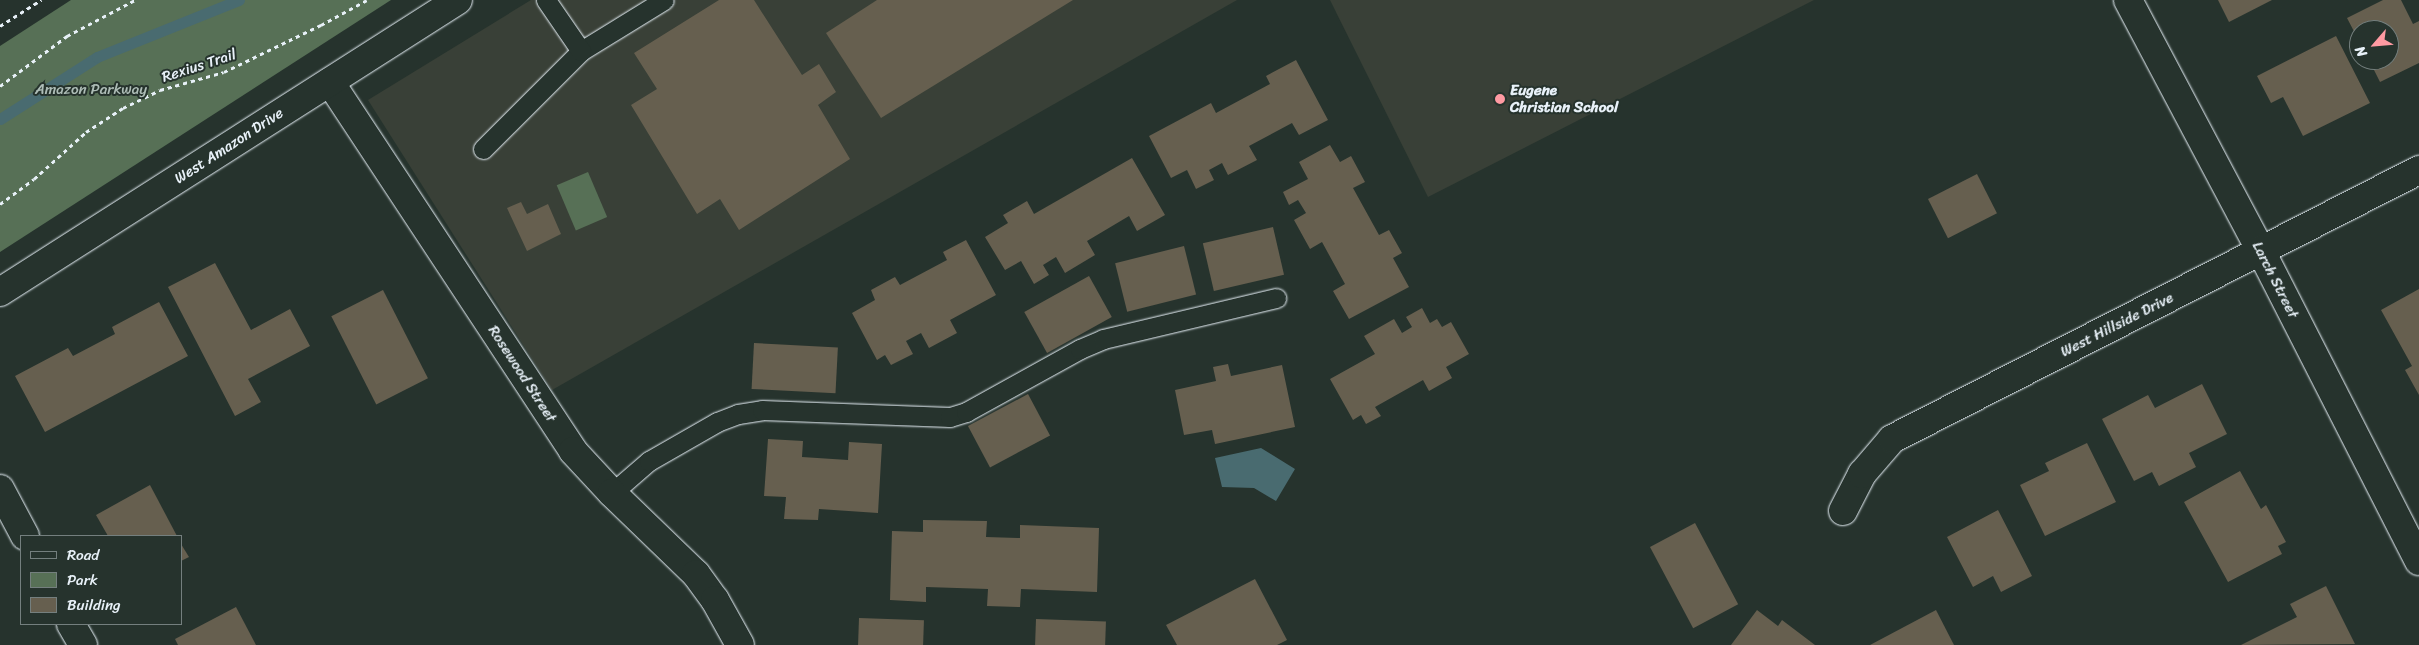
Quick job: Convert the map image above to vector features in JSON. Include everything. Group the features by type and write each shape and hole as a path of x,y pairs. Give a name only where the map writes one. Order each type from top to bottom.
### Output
{"street":[{"name":"West Amazon Drive","path":"0,292 458,0"},
{"name":"Larch Street","path":"2128,0 2261,251 2419,561"},
{"name":"Rosewood Street","path":"330,82 573,451 612,494 696,574 715,600 740,645"},
{"name":"West Hillside Drive","path":"1843,511 1862,474 1892,440 2419,170"},
{"path":"0,489 24,535"},
{"path":"72,625 83,645"}],"lane":[{"path":"546,0 581,51"},
{"path":"483,149 581,51 664,0"},
{"path":"612,494 650,461 717,422 738,414 762,410 950,417 966,412 1080,349 1104,339 1276,298"}],"path":[{"path":"0,26 41,0"},
{"path":"0,86 67,36 135,0"},
{"name":"Rexius Trail","path":"0,204 34,179 86,132 123,108 160,90 224,72 321,26 366,0"}],"shaded area":[{"path":"531,0 1237,0 552,390 368,100"},
{"name":"Eugene Christian School","path":"1330,0 1814,0 1428,197"}],"green space":[{"name":"Amazon Parkway","path":"71,0 391,0 0,252 0,46"},
{"path":"588,172 607,217 576,230 557,185"}],"water":[{"path":"1261,448 1295,469 1276,501 1254,488 1222,487 1215,458"}],"building":[{"path":"719,0 754,0 802,75 819,64 836,92 818,105 850,159 739,230 720,199 697,214 631,105 657,89 634,53"},
{"path":"877,0 1073,0 881,118 826,33"},
{"path":"2218,0 2272,0 2229,22"},
{"path":"2383,0 2401,0 2413,24 2419,21 2419,63 2380,82 2374,70 2399,70 2399,20 2349,20 2349,22 2347,18"},
{"path":"2336,36 2349,62 2349,70 2353,70 2370,103 2303,136 2283,97 2271,103 2257,76"},
{"path":"1296,60 1328,120 1299,135 1292,123 1249,146 1257,160 1228,175 1222,163 1209,170 1214,180 1196,189 1187,170 1171,178 1149,136 1211,103 1216,113 1270,84 1266,76"},
{"path":"1330,145 1340,162 1351,156 1365,182 1353,188 1379,235 1389,230 1402,253 1393,258 1409,287 1349,319 1333,291 1345,284 1322,242 1310,249 1294,220 1306,213 1298,200 1289,205 1283,192 1308,179 1299,162"},
{"path":"1132,158 1165,215 1137,231 1129,216 1087,241 1095,255 1065,273 1056,257 1043,265 1049,275 1034,284 1021,261 1005,270 985,237 1008,223 1003,215 1027,201 1034,214"},
{"path":"1977,174 1997,213 1948,238 1928,199"},
{"path":"521,202 527,214 548,204 561,234 527,251 507,208"},
{"path":"1273,227 1284,275 1214,291 1203,243"},
{"path":"966,240 996,295 950,320 957,333 929,348 921,333 906,341 913,354 891,365 885,355 877,360 852,313 875,300 871,290 895,277 900,285 947,260 943,252"},
{"path":"1184,246 1196,295 1127,312 1115,263"},
{"path":"215,263 251,330 290,309 310,346 248,379 261,402 235,416 168,287"},
{"path":"1089,276 1112,317 1047,353 1024,312"},
{"path":"2419,289 2419,395 2405,370 2412,366 2381,310"},
{"path":"383,290 428,378 376,405 331,316"},
{"path":"159,302 188,356 45,432 15,376 68,348 73,356 115,334 112,327"},
{"path":"1422,308 1430,323 1437,319 1442,327 1451,322 1469,354 1446,367 1452,378 1429,391 1423,380 1375,407 1381,416 1366,424 1361,415 1353,420 1330,379 1375,354 1364,336 1394,319 1402,333 1412,327 1406,317"},
{"path":"754,343 838,347 835,393 752,389"},
{"path":"1228,364 1231,376 1282,365 1295,427 1215,444 1212,430 1184,435 1175,390 1216,381 1213,367"},
{"path":"2202,384 2227,434 2189,453 2196,467 2159,486 2152,472 2134,481 2102,419 2148,395 2155,408"},
{"path":"1028,394 1050,435 990,467 968,426"},
{"path":"768,439 803,441 802,457 848,460 849,442 882,444 878,513 819,509 818,520 784,519 786,497 764,496"},
{"path":"2087,443 2116,502 2045,536 2020,485 2049,471 2045,463"},
{"path":"2240,471 2261,509 2266,505 2286,542 2278,546 2282,554 2228,582 2184,502"},
{"path":"150,485 176,535 107,535 96,515"},
{"path":"1998,510 2032,576 2001,592 1993,576 1973,587 1947,537"},
{"path":"923,520 987,521 986,537 1020,538 1020,525 1099,528 1097,592 1021,589 1020,607 987,606 988,589 926,587 926,602 890,600 892,531 923,532"},
{"path":"1695,523 1738,604 1693,628 1650,547"},
{"path":"182,546 189,557 182,560"},
{"path":"1255,579 1287,640 1277,645 1177,645 1166,625"},
{"path":"2326,586 2355,644 2241,645 2297,617 2290,604"},
{"path":"236,607 256,645 178,645 175,639"},
{"path":"1757,610 1778,626 1782,620 1815,645 1731,645"},
{"path":"1936,610 1954,645 1870,645"},
{"path":"859,618 924,620 923,645 858,645"},
{"path":"1036,619 1106,621 1105,645 1035,645"}],"waterway":[{"path":"0,119 97,57 239,0"}],"place":[{"name":"Eugene Christian School","path":"1500,99"}]}
